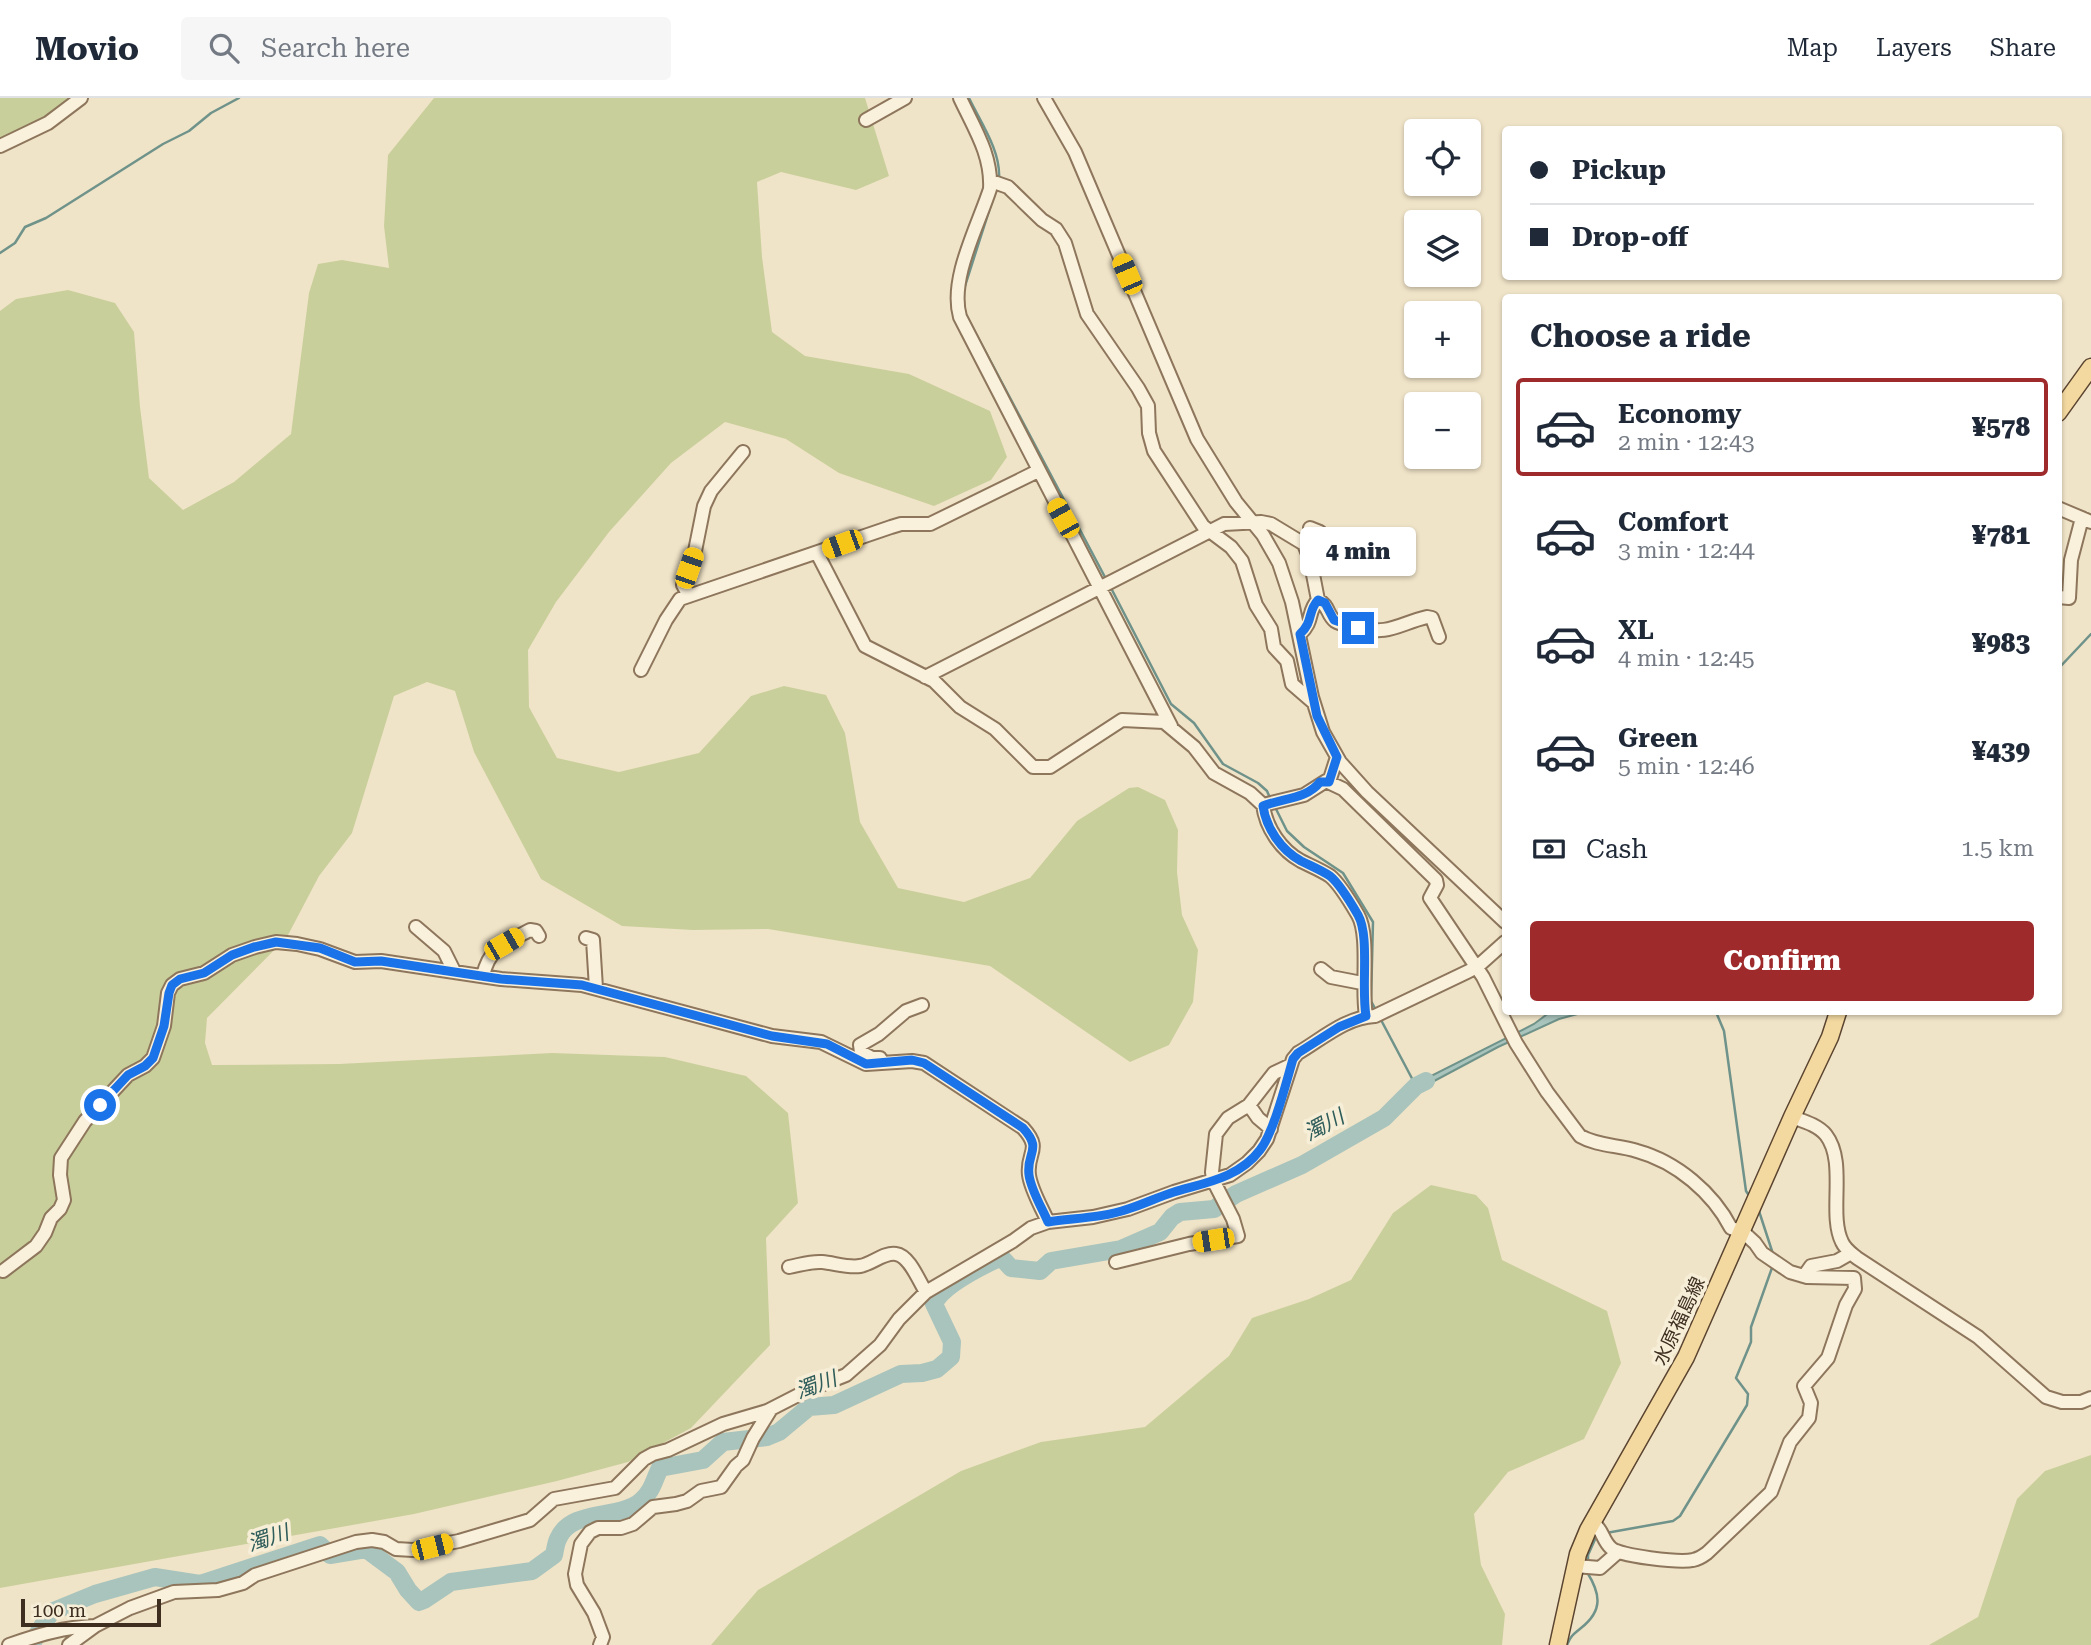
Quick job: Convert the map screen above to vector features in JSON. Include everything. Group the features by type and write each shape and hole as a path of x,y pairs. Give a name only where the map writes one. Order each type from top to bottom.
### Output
{"main road":[{"path":"2062,409 2085,384 2091,367"},
{"name":"水原福島線","path":"1558,1645 1575,1566 1592,1522 1686,1357 1792,1116 1830,1037 1837,1015"}],"street":[{"path":"0,146 48,123 81,98"},
{"path":"866,120 905,98"},
{"path":"960,98 985,148 996,182 1008,187 1042,220 1056,229 1065,243 1087,314 1148,406 1149,433 1154,450 1209,532 1231,547 1242,561 1256,606 1271,629 1275,646 1287,661 1292,684 1314,704"},
{"path":"1044,98 1075,152 1197,439 1236,502 1279,563 1300,634 1314,704 1323,732 1337,757 1367,792 1502,920"},
{"path":"996,182 990,189 960,275 957,289 958,310 1038,471 1107,586 1171,726"},
{"path":"689,596 683,585 695,551 704,506 711,491 743,452"},
{"path":"641,670 666,620 680,599 901,524 930,524 1038,471"},
{"path":"2062,510 2086,520 2071,560 2069,598 2062,597"},
{"path":"925,677 1224,524 1271,524 1304,544 1312,566 1318,600 1311,609 1308,626 1300,634"},
{"path":"1310,528 1320,532 1324,541 1312,566"},
{"path":"1312,566 1376,557 1381,553 1385,537"},
{"path":"817,553 864,646 934,681 960,707 995,729 1033,767 1050,766 1059,762 1122,720 1164,722 1194,747 1213,773 1270,803 1304,795 1314,790 1320,782 1329,782 1343,789 1436,880 1437,885 1430,898 1477,967 1516,1042 1547,1092 1580,1136 1587,1140 1638,1151 1678,1170 1711,1199 1731,1228 1743,1231 1762,1253 1790,1272 1804,1276 1852,1277 1856,1284 1828,1358 1804,1386 1811,1403 1809,1418 1790,1442 1771,1492 1707,1553 1697,1560 1678,1561 1617,1553 1609,1547 1599,1526 1592,1522"},
{"path":"1318,600 1325,603 1334,620 1339,623 1372,632 1427,617 1432,618 1439,636"},
{"path":"1329,782 1337,757"},
{"path":"1270,803 1265,820 1286,849 1332,877 1359,916 1364,929 1362,984 1375,1014"},
{"path":"416,927 444,951 454,971"},
{"path":"483,976 491,953 530,930 539,936"},
{"path":"586,938 593,940 596,988"},
{"path":"3,1270 36,1246 51,1219 60,1209 64,1200 60,1175 61,1158 85,1121 128,1075 145,1066 153,1058 164,1026 172,985 180,979 204,973 232,955 276,942 320,948 355,962 381,961 414,968 596,988 772,1036 827,1044 866,1064 912,1060 924,1063 1023,1128 1032,1139 1034,1147 1029,1177 1048,1222"},
{"path":"69,1645 95,1626 130,1608 174,1592 218,1590 356,1542 372,1540 384,1542 396,1549 413,1550 530,1520 554,1499 615,1489 644,1459 723,1424 771,1409 846,1375 880,1345 899,1319 926,1292 1031,1228 1048,1222 1093,1217 1128,1209 1230,1175 1259,1151 1271,1129 1291,1065 1298,1053 1339,1027 1375,1014 1477,967 1502,945"},
{"path":"1321,969 1331,977 1362,984"},
{"path":"900,1062 895,1058 864,1055 860,1045 879,1034 906,1012 922,1005"},
{"path":"1116,1262 1189,1244 1238,1237 1213,1181 1216,1134 1228,1118 1249,1105 1274,1073 1291,1065"},
{"path":"1249,1105 1258,1118 1271,1129"},
{"path":"1792,1116 1815,1126 1825,1134 1830,1143 1835,1166 1838,1231 1851,1254 1978,1336 2046,1397 2062,1402 2081,1402 2091,1398"},
{"path":"789,1267 819,1262 856,1267 895,1254 902,1256 926,1292"},
{"path":"1804,1276 1811,1266 1836,1261 1851,1254"},
{"path":"600,1645 603,1637 594,1613 577,1585 575,1574 581,1544 585,1538 598,1528 621,1528 633,1524 653,1507 687,1501 701,1491 721,1487 736,1466 743,1461 771,1409"},
{"path":"1575,1566 1600,1568 1617,1553"},
{"path":"9,1645 50,1631 95,1626"}],"green space":[{"path":"0,98 77,98 20,135 0,140"},
{"path":"434,98 865,98 889,176 856,190 781,172 757,182 762,257 772,332 805,356 909,374 990,411 1007,457 991,480 934,506 839,473 786,439 725,422 671,463 609,532 556,602 528,650 529,707 557,758 619,772 699,753 751,696 784,686 826,695 845,733 860,822 898,888 964,902 1030,878 1077,821 1129,788 1138,787 1165,800 1178,830 1177,872 1182,915 1198,950 1193,1002 1169,1045 1130,1062 990,966 768,929 693,930 622,926 541,879 474,752 455,691 427,682 394,696 352,833 319,876 287,937 207,1018 205,1043 212,1065 339,1064 552,1053 665,1057 746,1076 788,1113 798,1203 766,1238 770,1345 691,1428 628,1462 414,1514 0,1588 0,311 16,299 68,290 115,303 134,332 149,478 183,510 234,482 291,434 309,293 318,264 342,260 389,268 384,226 388,155"},
{"path":"1431,1185 1476,1195 1488,1208 1502,1260 1607,1311 1621,1363 1584,1439 1508,1472 1474,1514 1481,1565 1505,1614 1502,1645 711,1645 758,1590 961,1471 1041,1442 1145,1427 1229,1356 1252,1318 1309,1299 1351,1280 1393,1213"},
{"path":"2091,1455 2091,1645 1929,1645 1978,1617 2017,1499 2045,1471"}],"water":[{"path":"1546,1015 1574,1015 1498,1047 1406,1096 1417,1083 1534,1024"}],"waterway":[{"path":"0,253 15,243 25,227 46,218 239,98"},
{"path":"969,98 994,148 999,179"},
{"path":"964,289 996,189"},
{"path":"965,313 1106,579"},
{"path":"1111,588 1171,704 1194,723 1223,764 1258,783 1270,798"},
{"path":"2062,665 2091,634"},
{"path":"1275,807 1287,831 1304,847 1343,873 1373,922 1371,1001 1377,1012"},
{"path":"1717,1015 1724,1031 1746,1191 1750,1197"},
{"path":"1380,1018 1416,1086"},
{"name":"濁川","path":"31,1645 51,1612 95,1594 155,1577 200,1584 320,1545 330,1555 366,1549 397,1572 419,1602 451,1582 532,1571 554,1555 558,1539 564,1529 573,1523 584,1518 621,1511 641,1501 650,1490 660,1468 703,1460 723,1442 767,1437 779,1432 809,1407 834,1405 901,1374 937,1369 951,1357 952,1342 934,1304 945,1290 974,1271 1001,1257 1011,1268 1040,1271 1051,1261 1121,1249 1160,1232 1172,1217 1180,1212 1214,1209 1236,1194 1302,1165 1384,1118 1416,1086 1426,1081"},
{"path":"1758,1208 1773,1254"},
{"path":"1606,1533 1673,1521 1680,1516 1747,1405 1748,1394 1736,1378 1751,1342 1751,1327 1773,1265"},
{"path":"1588,1562 1588,1555 1597,1535"},
{"path":"1567,1645 1593,1615 1598,1601 1595,1587 1587,1572"}],"route":[{"path":"100,1105 128,1075 145,1066 153,1058 164,1026 172,985 180,979 204,973 232,955 276,942 320,948 355,962 381,961 501,979 582,985 772,1036 821,1042 866,1064 912,1060 924,1063 1023,1128 1032,1139 1034,1147 1029,1177 1048,1222 1093,1217 1128,1209 1230,1175 1247,1163 1266,1139 1293,1059 1298,1053 1339,1027 1366,1016 1362,982 1364,929 1359,916 1332,877 1286,849 1265,820 1263,806 1304,795 1314,790 1320,782 1329,782 1337,757 1317,716 1300,634 1308,626 1311,609 1318,600 1325,603 1334,620 1358,628"}]}
